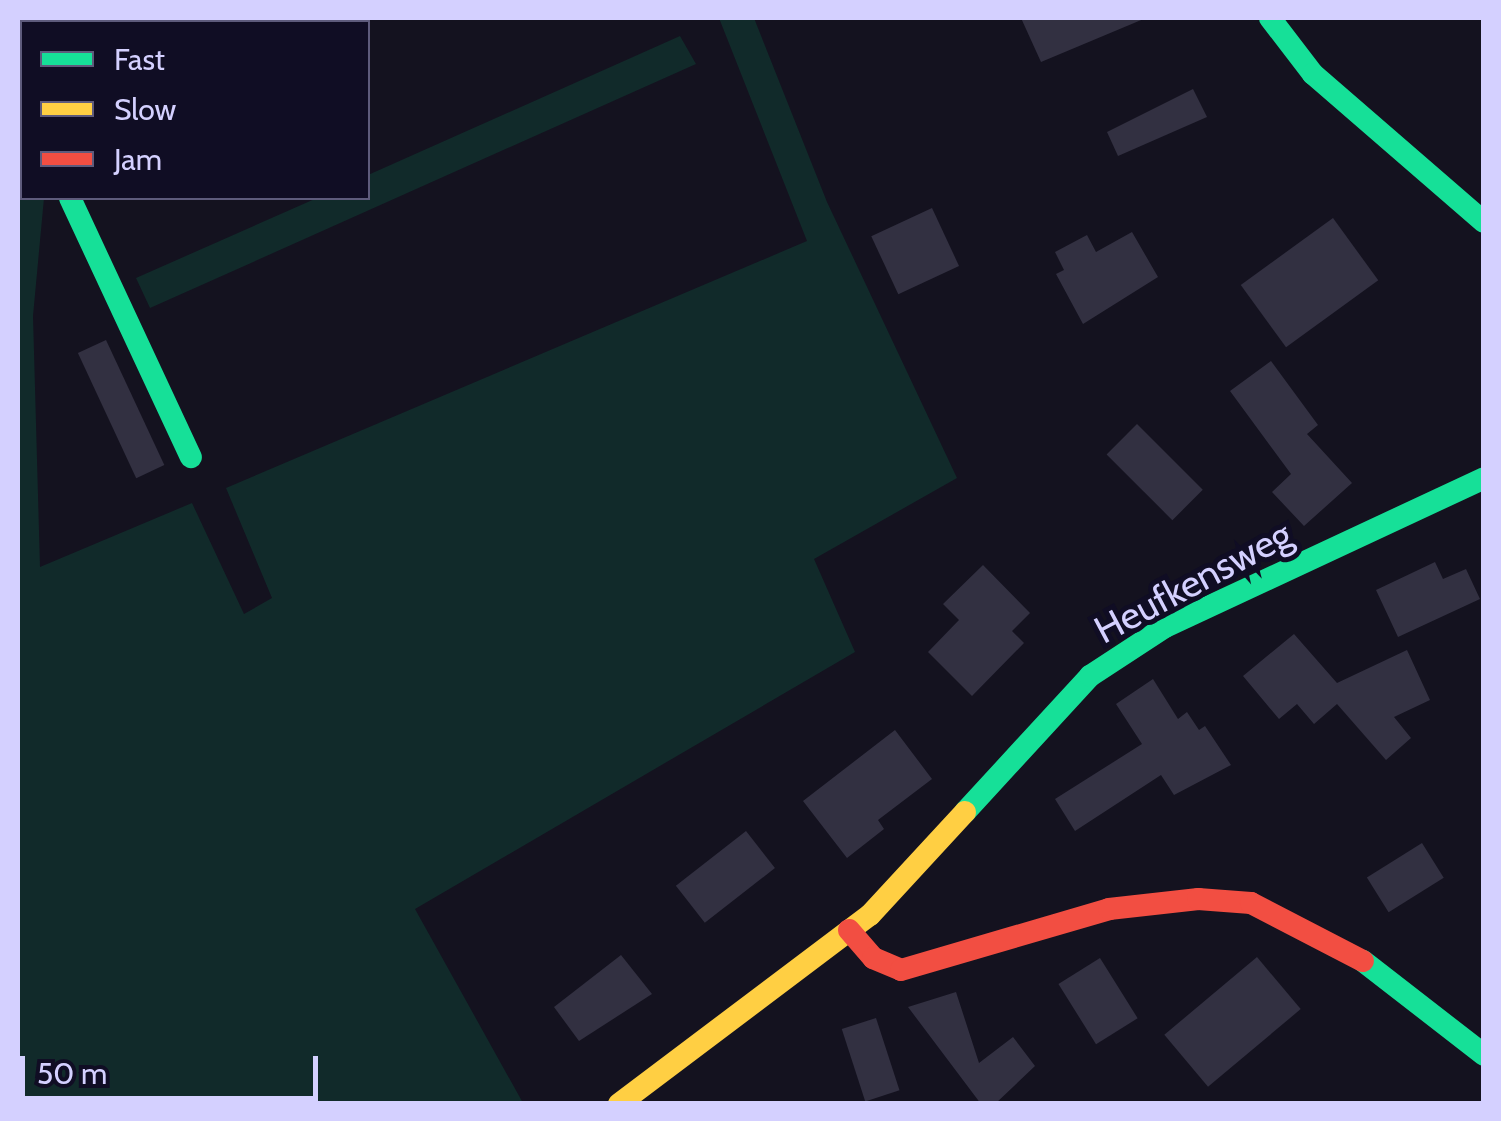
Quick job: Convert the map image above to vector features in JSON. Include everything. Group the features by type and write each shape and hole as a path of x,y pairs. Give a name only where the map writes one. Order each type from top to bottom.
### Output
{"street":[{"path":"1270,18 1312,74 1484,222"},
{"path":"71,200 191,457"},
{"name":"Heufkensweg","path":"619,1104 850,930 1090,676 1166,627 1484,478"},
{"path":"850,930 873,958 901,970 1109,909 1198,899 1251,903 1359,958 1484,1056"}],"green space":[{"path":"719,18 754,18 827,202 957,478 814,559 855,652 415,909 523,1103 18,1103 18,175 20,200 44,200 33,316 40,567 192,503 244,614 272,598 226,488 807,241"},
{"path":"680,36 696,64 150,308 136,278 312,200 370,200 370,174"}],"building":[{"path":"1021,18 1146,18 1041,62"},
{"path":"1193,89 1207,117 1118,156 1107,132"},
{"path":"932,208 959,266 898,294 871,236"},
{"path":"1333,218 1378,280 1286,347 1241,285"},
{"path":"1132,232 1158,277 1083,324 1056,274 1064,270 1055,252 1087,235 1096,252"},
{"path":"106,340 164,465 136,478 78,353"},
{"path":"1271,361 1318,425 1307,434 1352,483 1304,526 1272,492 1291,474 1230,391"},
{"path":"1137,424 1203,490 1172,520 1107,454"},
{"path":"1435,562 1443,579 1466,569 1480,599 1398,637 1376,590"},
{"path":"983,565 1030,613 1012,631 1024,643 972,696 928,652 959,620 943,604"},
{"path":"1294,634 1337,683 1407,650 1430,700 1394,717 1411,738 1386,760 1337,704 1314,724 1297,704 1279,719 1243,676"},
{"path":"1153,679 1178,719 1187,712 1199,730 1205,726 1231,765 1174,795 1161,775 1075,831 1055,799 1142,744 1116,704"},
{"path":"895,730 932,779 878,820 884,829 847,858 803,801"},
{"path":"746,831 775,868 705,923 676,886"},
{"path":"1422,843 1444,878 1389,912 1367,877"},
{"path":"621,955 652,994 579,1041 554,1007"},
{"path":"1257,957 1301,1009 1208,1087 1164,1035"},
{"path":"1100,958 1138,1018 1096,1044 1058,984"},
{"path":"956,992 979,1063 1013,1037 1035,1066 995,1104 981,1104 908,1007"},
{"path":"876,1018 899,1090 865,1101 842,1029"}],"traffic: fast":[{"path":"1270,18 1313,74 1484,222"},
{"path":"71,200 191,457"},
{"path":"965,812 1090,676 1165,627 1484,478"},
{"path":"1363,961 1484,1055"}],"traffic: slow":[{"path":"619,1104 870,915 965,812"}],"traffic: jam":[{"path":"849,930 873,958 901,970 1109,909 1198,899 1251,903 1363,961"}]}
